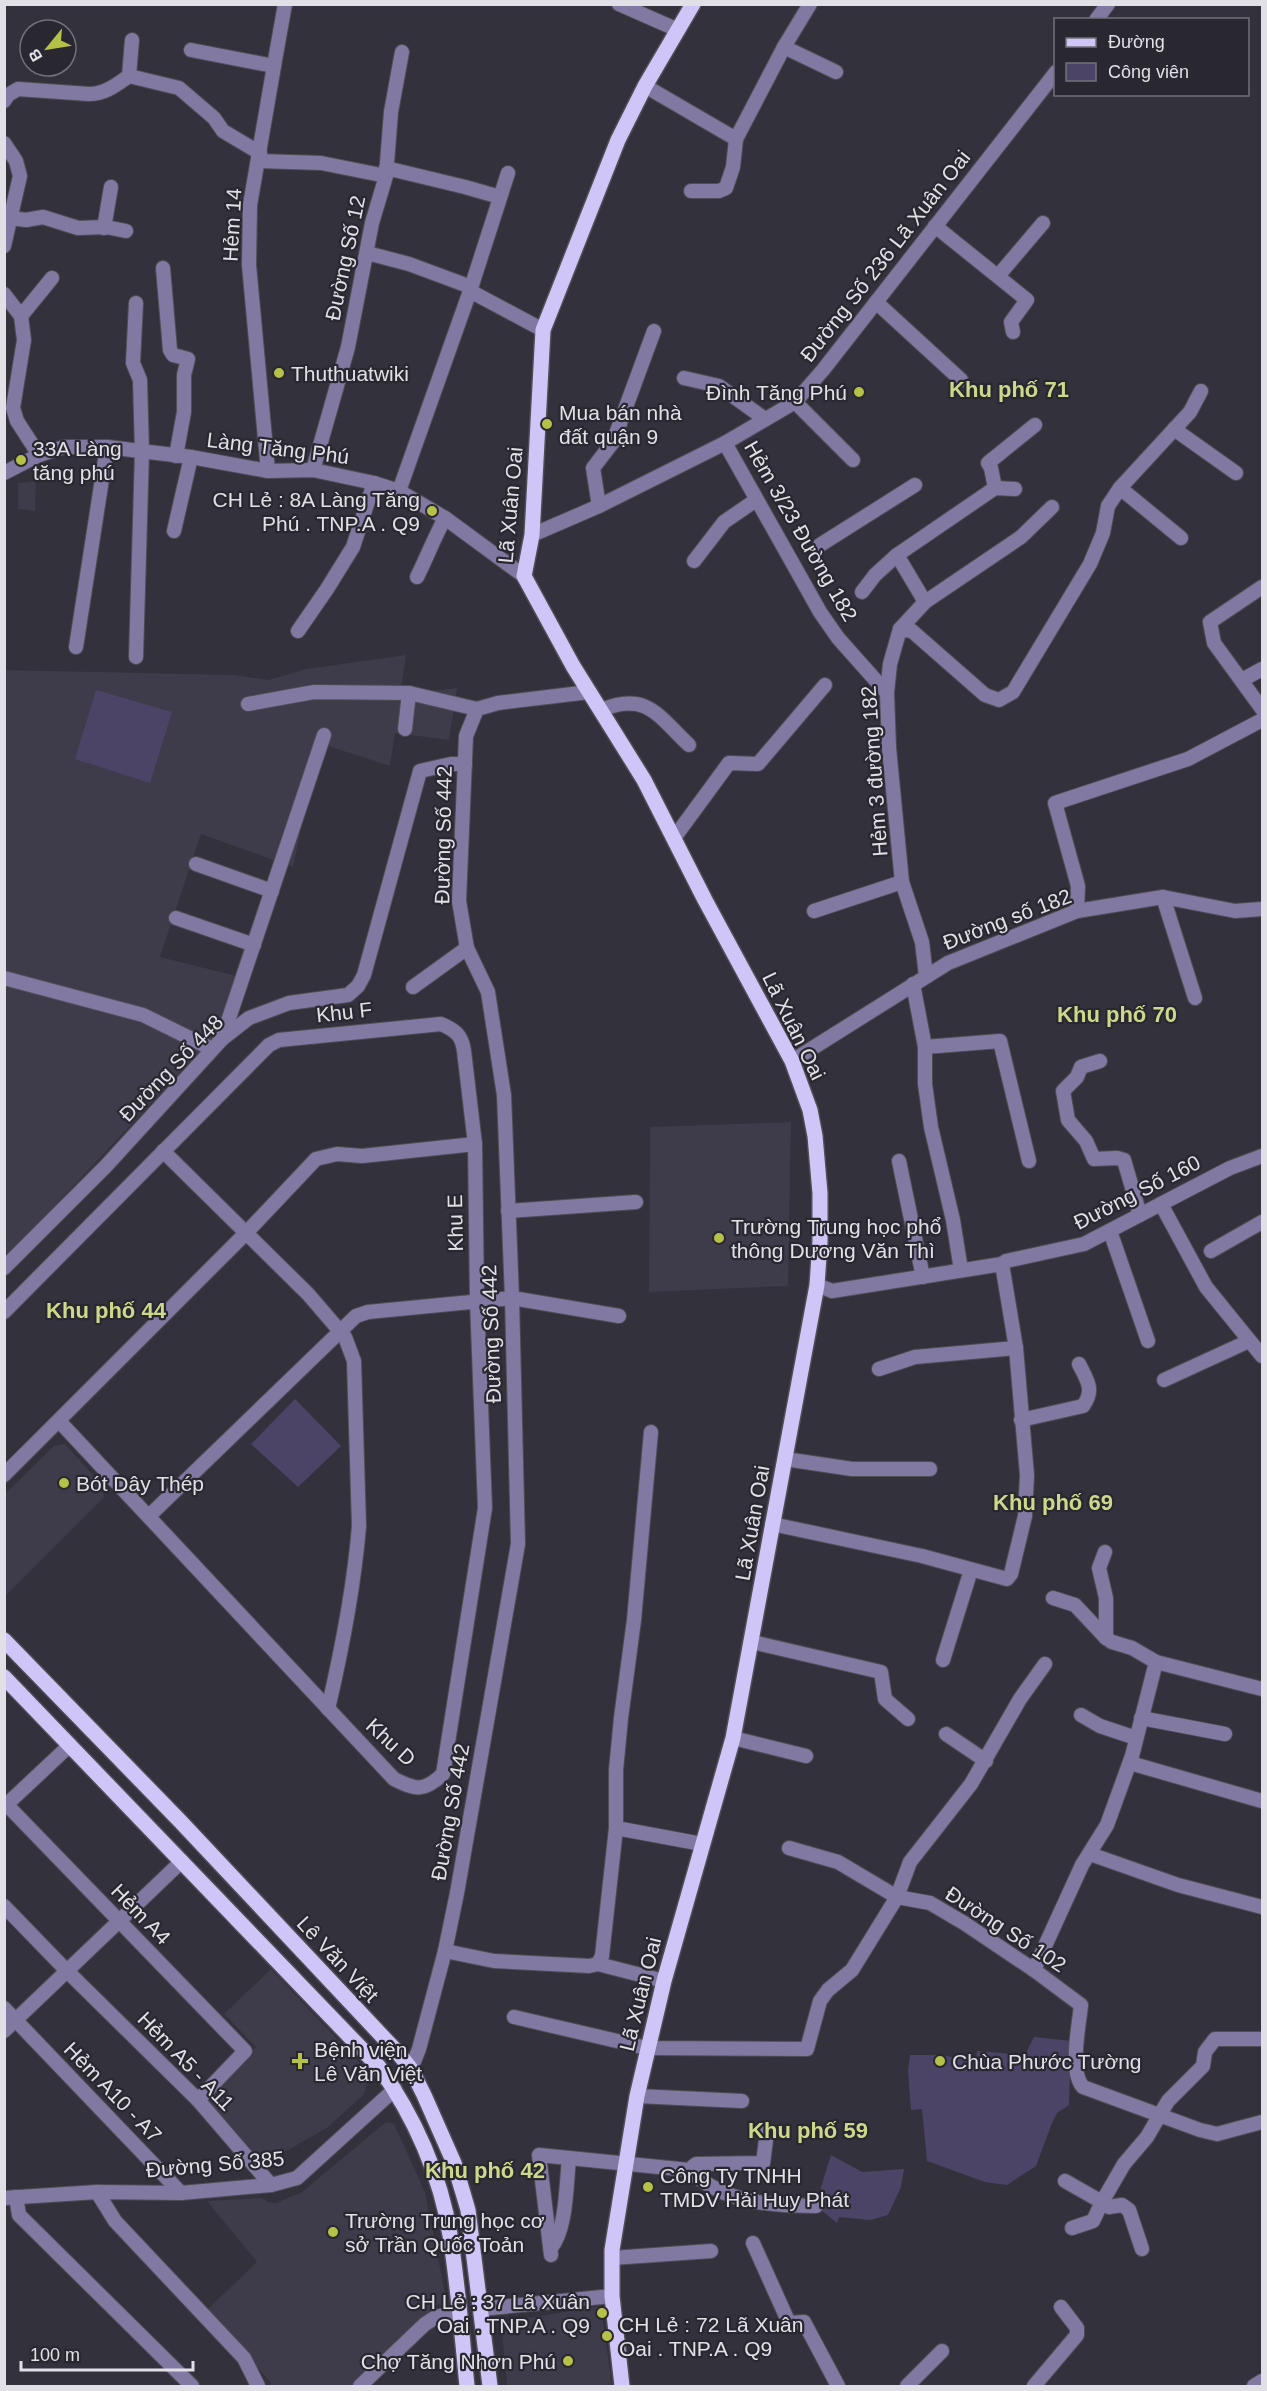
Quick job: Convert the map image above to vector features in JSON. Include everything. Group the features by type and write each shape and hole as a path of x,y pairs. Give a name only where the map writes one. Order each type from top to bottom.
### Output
{"main road":[{"name":"Lã Xuân Oai","path":"622,2386 612,2296 612,2258 638,2096 647,2048 664,1981 733,1738 817,1285 820,1242 820,1193 815,1136 810,1110 792,1061 705,900 644,780 589,692 524,576 532,535 543,330 618,140 645,86 693,4"},
{"name":"Lê Văn Việt","path":"4,1640 201,1844 411,2069 445,2144 468,2210 490,2386"},
{"name":"Lê Văn Việt","path":"4,1677 375,2062 395,2089 432,2168 450,2234 467,2386"},
{"path":"182,1861 201,1844"},
{"path":"395,2089 411,2069"},
{"path":"460,2311 481,2309"}],"street":[{"name":"Hẻm 14","path":"268,471 249,265 249,205 260,157 285,4"},
{"path":"619,4 678,30"},
{"path":"691,191 719,191 726,188 733,167 736,139 784,47 810,4"},
{"path":"1098,18 1108,4"},
{"path":"129,76 132,40"},
{"path":"784,47 836,72"},
{"path":"191,50 274,66"},
{"name":"Đường Số 12","path":"313,470 348,347 386,172 391,112 402,52"},
{"name":"Đường Số 236 Lã Xuân Oai","path":"532,535 599,506 725,443 795,402 1054,75"},
{"path":"4,102 8,95 18,89 100,94 129,76 179,88 214,118 223,131 260,157 386,172 465,187 500,197"},
{"path":"645,86 736,139"},
{"path":"4,143 16,162 20,176 4,246"},
{"path":"399,491 508,173"},
{"path":"104,228 111,187"},
{"path":"11,218 26,220 43,217 78,228 126,231"},
{"path":"998,276 1043,223"},
{"path":"935,226 1027,300 1011,322 1013,332"},
{"path":"367,253 409,264 470,289 543,330"},
{"path":"163,268 170,350 173,355 188,359 184,375 184,412 176,456"},
{"path":"21,316 52,278"},
{"path":"4,294 21,316 24,340 13,408 17,421 39,455"},
{"path":"876,302 961,380"},
{"path":"136,303 133,363 140,380 142,452 136,657"},
{"path":"599,506 593,468 613,442 654,332"},
{"path":"684,378 719,386 765,419"},
{"path":"900,630 912,632 985,695 999,700 1013,692 1090,564 1103,533 1108,506 1120,488 1190,412 1201,391"},
{"path":"795,402 854,460"},
{"path":"995,488 991,468 987,464 1035,425"},
{"path":"1174,429 1236,473"},
{"name":"Hẻm 3/23 Đường 182","path":"725,443 820,612 838,638 887,693"},
{"name":"Làng Tăng Phú","path":"4,473 39,455 64,447 107,447 268,471 313,470 374,483 399,491 445,518 524,576"},
{"path":"76,647 107,447"},
{"path":"174,531 190,458"},
{"path":"298,631 352,547 374,483"},
{"path":"820,545 915,485"},
{"path":"862,592 874,575 897,555 995,488 1015,489"},
{"path":"1120,488 1181,538"},
{"path":"694,561 724,522 756,500"},
{"path":"900,630 925,602 1021,537 1052,507"},
{"path":"417,577 428,556 431,543 445,518"},
{"path":"897,555 925,602"},
{"path":"1263,586 1210,622 1214,643 1263,709"},
{"name":"Hẻm 3 đường 182","path":"900,630 890,664 887,693 889,748 902,882 922,942 926,976"},
{"path":"1242,680 1263,669"},
{"path":"674,838 729,763 758,764 825,685"},
{"path":"248,704 314,692 409,693 477,709 498,703 589,692"},
{"path":"405,729 409,693"},
{"path":"601,710 625,702 647,706 689,745"},
{"name":"Đường Số 442","path":"411,2069 419,2049 445,1950 457,1893 518,1544 504,1095 488,992 467,948 459,901 466,736 477,709"},
{"path":"1077,911 1078,886 1055,803 1188,759 1263,720"},
{"path":"222,1039 324,735"},
{"name":"Đường Số 448","path":"4,1268 106,1166 222,1039 249,1018 290,1003 348,995 358,986 364,975 420,771 451,764 465,764"},
{"path":"196,864 272,891"},
{"path":"814,911 902,882"},
{"path":"1163,897 1195,998"},
{"name":"Đường số 182","path":"913,984 948,963 1077,911 1163,897 1235,911 1263,909"},
{"path":"176,918 254,945"},
{"path":"412,987 467,948"},
{"path":"4,978 143,1015 212,1049"},
{"path":"792,1061 913,984 925,1047 925,1084 931,1127 953,1220 961,1270"},
{"name":"Khu F","path":"4,1312 246,1067 269,1045 279,1040 441,1024 458,1033 462,1041 475,1144"},
{"path":"925,1047 1000,1041 1029,1161"},
{"path":"1100,1061 1081,1067 1077,1077 1063,1091 1068,1120 1086,1142 1094,1159 1125,1160 1140,1215"},
{"path":"4,1475 247,1232 316,1159 337,1154 362,1156 475,1144"},
{"name":"Khu E","path":"475,1144 477,1301"},
{"path":"163,1151 308,1294 345,1337 354,1361 359,1526 343,1645 328,1709"},
{"name":"Đường Số 160","path":"817,1285 832,1291 1002,1264 1006,1261 1084,1244 1230,1168 1263,1156"},
{"path":"899,1161 923,1277"},
{"path":"508,1211 636,1202"},
{"path":"1161,1204 1206,1287 1263,1356"},
{"path":"1211,1251 1263,1222"},
{"path":"1110,1231 1148,1341"},
{"path":"772,1524 922,1556 1007,1579 1011,1574 1026,1516 1028,1475 1016,1348 1002,1264"},
{"path":"149,1516 356,1316 369,1312 512,1298 619,1316"},
{"name":"Khu D","path":"328,1709 394,1779 416,1788 427,1787 443,1774 485,1508 477,1301"},
{"path":"1164,1380 1249,1341"},
{"path":"879,1369 915,1357 1016,1348"},
{"path":"1021,1420 1083,1406 1089,1399 1091,1388 1079,1364"},
{"path":"59,1421 328,1709"},
{"path":"598,1964 602,1956 616,1828 616,1770 634,1620 651,1432"},
{"path":"785,1459 852,1468 930,1469"},
{"path":"1105,1552 1099,1568 1106,1598 1106,1638"},
{"path":"943,1660 971,1570"},
{"path":"1053,1598 1075,1605 1112,1642 1132,1648 1156,1662 1263,1689"},
{"path":"752,1642 881,1672 885,1699 908,1719"},
{"path":"1034,1970 1082,1865 1107,1825 1130,1763 1156,1662"},
{"path":"514,2017 647,2048 807,2049 820,2001 828,1990 852,1970 897,1897 910,1862 971,1784 1020,1699 1045,1664"},
{"path":"1082,1715 1100,1726 1136,1738"},
{"path":"1141,1718 1225,1734"},
{"path":"946,1734 986,1761"},
{"path":"733,1738 806,1756"},
{"path":"6,1806 70,1745"},
{"path":"1130,1763 1263,1801"},
{"name":"Hẻm A4","path":"6,1806 245,2051 198,2100"},
{"path":"616,1828 702,1844"},
{"name":"Đường Số 102","path":"789,1848 838,1863 897,1897 930,1903 1034,1970 1081,2005 1076,2063 1078,2082 1083,2087 1159,2116 1217,2134 1263,2122"},
{"path":"1090,1854 1178,1885 1263,1906"},
{"path":"4,2031 182,1861"},
{"name":"Hẻm A5 - A11","path":"4,1906 198,2100 271,2185"},
{"path":"445,1950 494,1960 589,1966 598,1964 664,1981"},
{"name":"Hẻm A10 - A7","path":"4,2008 181,2193"},
{"path":"1072,2228 1093,2221 1124,2164 1147,2138 1168,2101 1203,2066 1205,2052 1215,2039 1263,2039"},
{"name":"Đường Số 385","path":"10,2198 97,2192 181,2193 271,2185 297,2178 395,2089"},
{"path":"638,2096 742,2101"},
{"path":"689,2170 696,2164 763,2163 766,2132"},
{"path":"569,2159 562,2222 558,2240 551,2252 539,2155 689,2170 704,2183 746,2200 764,2204 816,2206"},
{"path":"1065,2181 1109,2207 1122,2205 1129,2211 1142,2249"},
{"path":"97,2192 115,2221 244,2358 258,2386"},
{"path":"10,2198 19,2215 192,2386"},
{"path":"753,2243 789,2324 804,2322 838,2386"},
{"path":"612,2258 711,2251"},
{"path":"481,2309 612,2296"},
{"path":"1034,2386 1077,2335 1077,2328 1061,2307"},
{"path":"360,2386 425,2324 436,2317 460,2311"},
{"path":"907,2386 942,2351"},
{"path":"1254,2386 1263,2381"}],"shaded area":[{"path":"36,481 35,511 18,509 18,483"},
{"path":"406,655 400,694 457,688 449,740 395,733 390,766 319,743 293,867 201,834 160,957 237,976 218,1032 5,1259 5,670 234,675 269,680 306,669"},
{"name":"Trường Trung học phổ thông Dương Văn Thì","path":"791,1122 788,1286 649,1292 650,1127"},
{"path":"65,1444 103,1486 104,1497 5,1596 5,1494 54,1446"},
{"name":"Bệnh viện Lê Văn Việt","path":"271,1969 370,2074 364,2094 327,2128 288,2150 260,2162 204,2097 256,2047 224,2014"},
{"name":"Trường Trung học cơ sở Trần Quốc Toản","path":"386,2122 394,2124 425,2192 446,2298 352,2386 269,2386 271,2383 207,2310 257,2262 207,2201 262,2198 276,2203 302,2192"},
{"path":"601,2306 612,2386 507,2386 501,2322"}],"green space":[{"path":"96,690 172,712 150,783 75,759"},
{"path":"295,1399 341,1446 298,1487 251,1444"},
{"path":"1034,2037 1071,2041 1069,2105 1057,2113 1036,2166 1007,2185 985,2182 927,2161 922,2109 911,2110 908,2071 910,2055 938,2055 976,2060 977,2051 1025,2055"},
{"path":"831,2155 862,2172 904,2169 901,2187 888,2215 870,2220 839,2217 837,2223 820,2209 821,2187"}],"place":[{"name":"Thuthuatwiki","path":"279,373"},
{"name":"Đình Tăng Phú","path":"859,392"},
{"name":"Mua bán nhà đất quận 9","path":"547,424"},
{"name":"33A Làng tăng phú","path":"21,460"},
{"name":"CH Lẻ : 8A Làng Tăng Phú . TNP.A . Q9","path":"432,511"},
{"name":"Trường Trung học phổ thông Dương Văn Thì","path":"719,1238"},
{"name":"Bót Dây Thép","path":"64,1483"},
{"name":"Bệnh viện Lê Văn Việt","path":"300,2061"},
{"name":"Chùa Phước Tường","path":"940,2061"},
{"name":"Công Ty TNHH TMDV Hải Huy Phát","path":"648,2187"},
{"name":"Trường Trung học cơ sở Trần Quốc Toản","path":"333,2232"},
{"name":"CH Lẻ : 37 Lã Xuân Oai . TNP.A . Q9","path":"602,2313"},
{"name":"CH Lẻ : 72 Lã Xuân Oai . TNP.A . Q9","path":"607,2336"},
{"name":"Chợ Tăng Nhơn Phú","path":"568,2361"}],"district":[{"name":"Khu phố 71","path":"1009,389"},
{"name":"Khu phố 70","path":"1117,1014"},
{"name":"Khu phố 44","path":"106,1310"},
{"name":"Khu phố 69","path":"1053,1502"},
{"name":"Khu phố 59","path":"808,2130"},
{"name":"Khu phố 42","path":"485,2170"}]}
